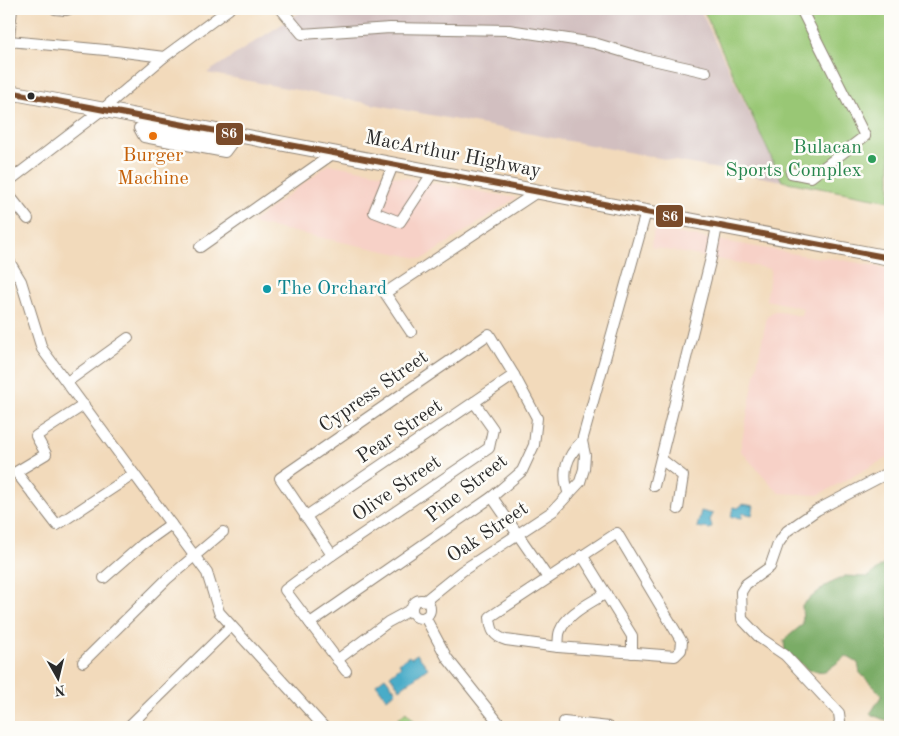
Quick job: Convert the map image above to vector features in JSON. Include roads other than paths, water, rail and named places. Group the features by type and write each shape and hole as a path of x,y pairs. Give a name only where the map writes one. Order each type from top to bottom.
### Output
{"highway":[{"name":"MacArthur Highway","path":"9,92 103,109 184,130 334,153 890,258"}],"street":[{"path":"12,9 9,39 164,58"},
{"path":"55,9 69,9"},
{"path":"9,181 229,9"},
{"path":"282,9 302,34 390,28 509,30 594,43 644,58 706,72"},
{"path":"791,173 811,177 865,136 800,9"},
{"path":"140,128 184,130 212,141 231,144 225,152 144,137 140,128"},
{"path":"200,247 334,153"},
{"path":"394,165 374,212 400,222 433,172"},
{"path":"411,332 385,293 537,192"},
{"path":"9,195 28,220"},
{"path":"569,494 564,481 566,466 572,451 582,441 646,212"},
{"path":"654,486 711,258 717,226"},
{"path":"9,261 21,281 42,349 207,573 219,612 324,727"},
{"name":"Pine Street","path":"310,623 492,496 522,471 534,445 537,418 514,375 488,334"},
{"name":"Cypress Street","path":"305,516 280,478 488,334"},
{"path":"67,382 128,338"},
{"name":"Pear Street","path":"305,516 514,375"},
{"name":"Olive Street","path":"310,623 285,590 332,555 489,448 493,429 474,402"},
{"path":"84,405 36,436 46,454 16,472 57,524 134,474"},
{"name":"Oak Street","path":"426,600 462,571 553,511 580,482 584,469 585,455 582,441"},
{"path":"661,459 683,476 678,509"},
{"path":"838,727 840,721 839,713 785,655 760,638 742,619 741,592 746,584 770,567 778,544 787,532 817,510 890,472"},
{"path":"492,496 548,578"},
{"path":"305,516 332,555"},
{"path":"104,578 143,544 171,524"},
{"path":"83,662 168,579 223,532"},
{"path":"617,533 682,642 681,650 675,656 558,647 506,640 498,637 492,630 490,617 582,555 617,533"},
{"path":"582,555 632,636 632,653"},
{"path":"558,647 560,632 572,615 606,593"},
{"path":"337,660 388,622 412,609 416,601 426,600 428,602 431,609 425,617"},
{"path":"412,609 416,616 425,617"},
{"path":"425,617 447,658 499,726"},
{"path":"310,623 346,671"},
{"path":"128,727 231,626"},
{"path":"564,722 579,726 609,727"}],"water":[{"path":"743,504 754,506 752,515 743,513 742,518 731,517 733,507 738,508"},
{"path":"701,511 713,514 710,520 712,526 710,529 697,527"},
{"path":"417,654 428,668 400,689 390,675 401,666 399,663 409,656 411,658"},
{"path":"385,677 396,691 387,699 376,684"}],"place":[{"name":"Burger Machine","path":"153,136"},
{"name":"Bulacan Sports Complex","path":"872,159"},
{"name":"The Orchard","path":"267,289"}]}
